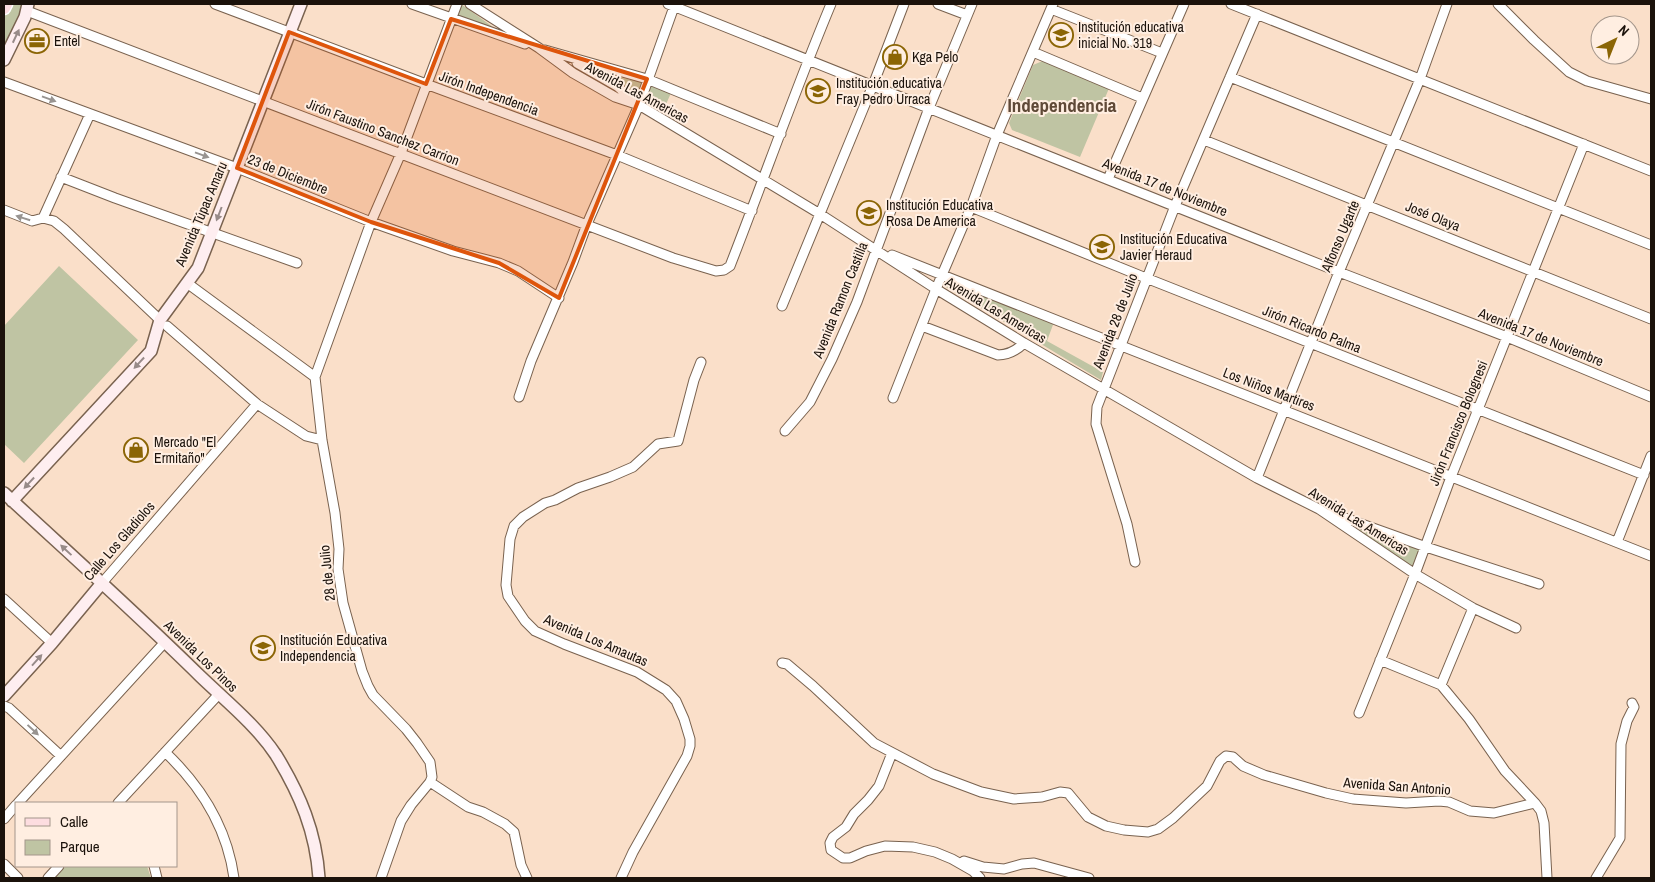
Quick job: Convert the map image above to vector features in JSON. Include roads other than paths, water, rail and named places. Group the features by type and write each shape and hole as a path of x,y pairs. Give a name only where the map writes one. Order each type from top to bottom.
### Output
{"main road":[{"path":"4,8 6,4"}],"street":[{"name":"Jirón Independencia","path":"215,4 617,155 752,211"},
{"name":"Avenida Túpac Amaru","path":"8,497 151,350 164,323 198,268 300,4"},
{"path":"412,4 539,48 647,79 781,134"},
{"path":"187,284 316,377 371,222 401,153 457,4"},
{"name":"Avenida Las Americas","path":"470,4 539,48 573,73 615,97 639,105 764,180 1024,344 1257,478 1319,509 1415,574 1473,608 1516,628"},
{"path":"520,397 531,361 559,298 587,224 639,105 672,4"},
{"name":"Avenida 17 de Noviembre","path":"672,4 1339,272 1507,337 1651,397"},
{"path":"752,211 808,59 831,4"},
{"path":"782,306 873,85 904,4"},
{"path":"938,4 967,15"},
{"name":"Avenida Ramon Castilla","path":"785,431 810,402 832,359 857,302 929,108 972,4"},
{"path":"1108,179 1184,4"},
{"path":"1230,4 1651,171"},
{"name":"Alfonso Ugarte","path":"1257,478 1339,272 1420,79 1447,4"},
{"path":"1498,4 1569,72 1587,81 1651,99"},
{"path":"893,398 971,207 997,135 1052,6 1162,53"},
{"path":"4,60 28,7"},
{"name":"Jirón Faustino Sanchez Carrion","path":"28,7 673,258 716,271 724,270 730,266 752,211"},
{"name":"Avenida 28 de Julio","path":"1136,562 1096,424 1096,412 1175,206 1257,14"},
{"path":"1033,52 1142,98"},
{"path":"1230,77 1651,245"},
{"name":"23 de Diciembre","path":"4,82 237,168 371,222 453,251 499,263 518,271 559,298"},
{"path":"43,218 90,114"},
{"name":"José Olaya","path":"1204,140 1651,318"},
{"name":"Jirón Francisco Bolognesi","path":"1359,713 1584,144"},
{"path":"62,177 115,198 297,263"},
{"name":"Jirón Ricardo Palma","path":"971,207 1644,475"},
{"path":"4,210 32,220 43,218 54,221 164,323 257,404 306,436 322,440"},
{"name":"Los Niños Martires","path":"876,249 1651,556"},
{"path":"922,326 998,355 1007,354 1024,344"},
{"name":"Avenida Los Amautas","path":"621,878 633,852 687,756 690,739 684,719 671,695 650,678 612,661 549,638 535,631 530,626 508,596 506,585 510,539 517,522 546,503 578,488 610,478 633,467 658,444 678,441 694,380 701,362"},
{"name":"28 de Julio","path":"316,377 322,440 335,513 339,549 338,569 344,603 362,671 373,695 406,729 430,762 432,776 430,782"},
{"name":"Calle Los Gladiolos","path":"4,696 52,643 257,404"},
{"path":"1617,542 1651,456"},
{"name":"Avenida Los Pinos","path":"8,497 166,642 254,728 275,754 303,806 314,837 319,878"},
{"path":"1319,509 1539,584"},
{"path":"4,599 52,643"},
{"path":"1441,685 1473,608"},
{"path":"19,802 166,642"},
{"path":"1380,660 1441,685 1469,719 1505,771 1535,803 1541,811 1544,823 1547,878"},
{"path":"782,663 787,664 813,686 874,743 892,752 878,786 868,800 854,814 846,827 833,837 830,843 831,850 843,858 850,858 885,846 913,846 983,867 1004,869 1034,863 1088,878"},
{"path":"119,802 219,694"},
{"path":"1596,878 1620,838 1621,744 1627,721 1634,707 1632,703"},
{"path":"4,706 61,756"},
{"path":"165,752 186,772 211,810 228,852 234,878"},
{"name":"Avenida San Antonio","path":"892,752 933,774 981,792 1014,800 1042,797 1060,792 1068,793 1088,817 1106,826 1148,832 1158,829 1173,818 1207,786 1220,760 1226,756 1233,757 1243,766 1264,775 1353,799 1406,803 1449,802 1470,811 1488,813 1535,803"},
{"path":"380,878 401,821 411,804 430,782 468,807 483,812 505,824 514,832 521,865 527,878"},
{"path":"4,819 15,806"},
{"path":"935,852 959,863 977,874 980,878"},
{"path":"4,864 18,878"},
{"path":"48,878 58,867"}],"place":[{"name":"Institución educativa inicial No. 319","path":"1061,35"},
{"name":"Entel","path":"37,41"},
{"name":"Kga Pelo","path":"895,57"},
{"name":"Institución educativa Fray Pedro Urraca","path":"818,91"},
{"name":"Institución Educativa Rosa De America","path":"869,213"},
{"name":"Institución Educativa Javier Heraud","path":"1102,247"},
{"name":"Mercado \"El Ermitaño\"","path":"136,450"},
{"name":"Institución Educativa Independencia","path":"263,648"}],"district":[{"name":"Independencia","path":"1062,105"}]}
